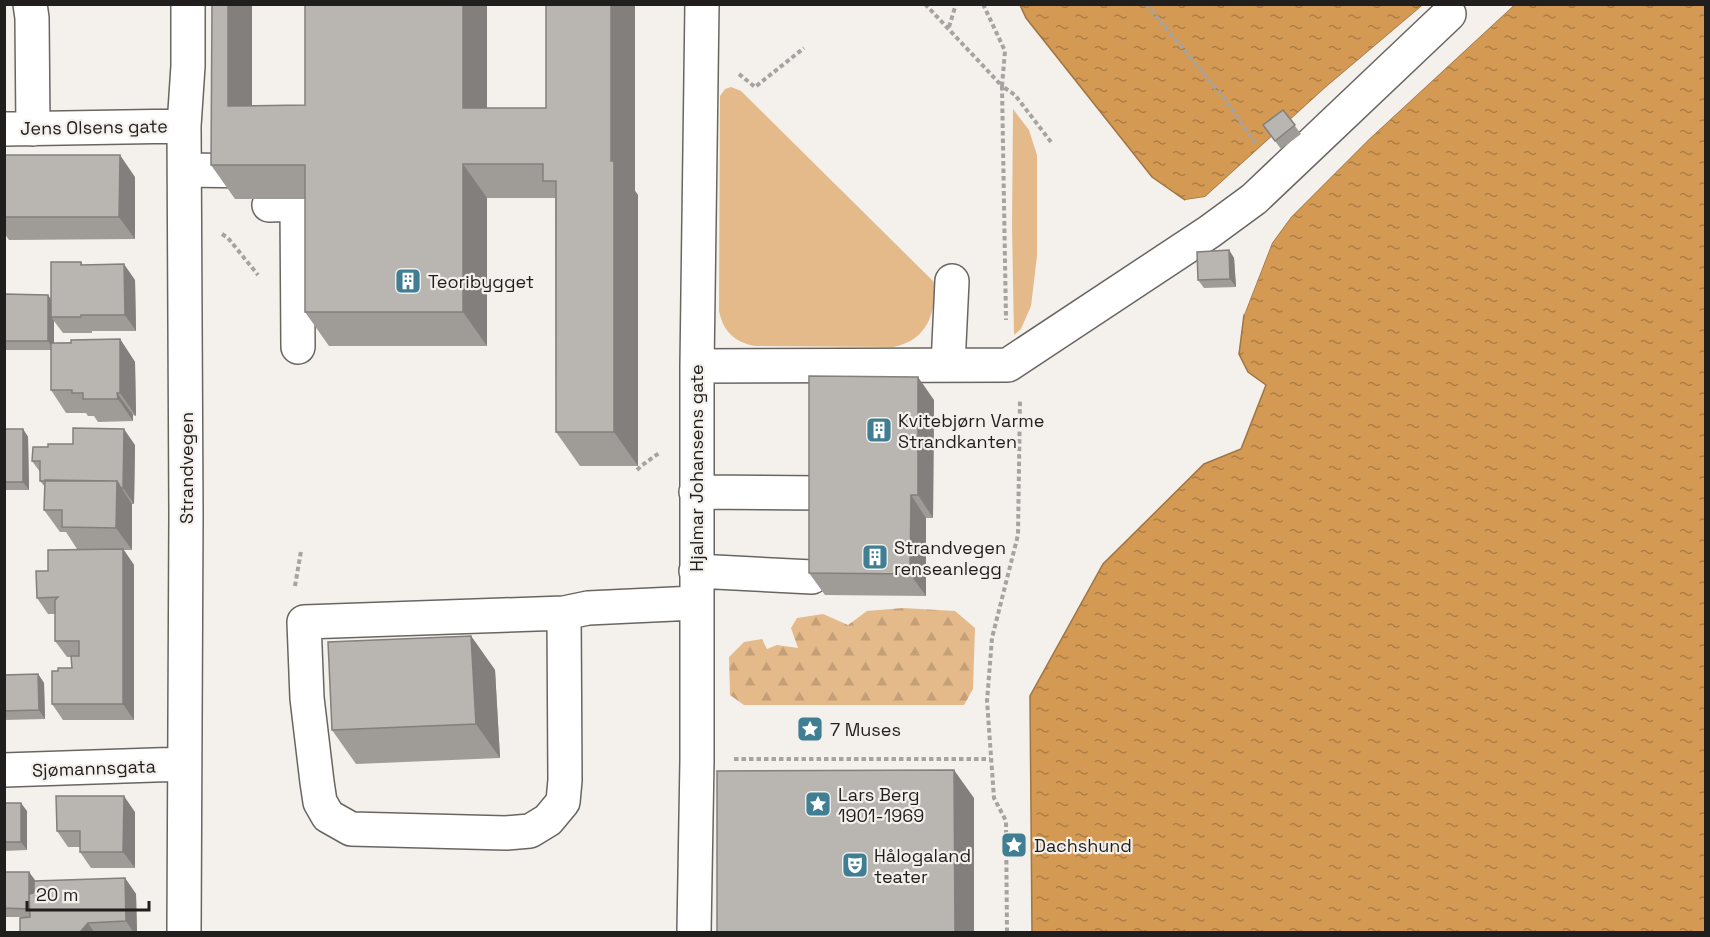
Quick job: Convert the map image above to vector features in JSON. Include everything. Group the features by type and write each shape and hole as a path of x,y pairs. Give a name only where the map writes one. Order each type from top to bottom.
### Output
{"street":[{"path":"19,129 32,18 30,4"},
{"name":"Strandvegen","path":"184,933 186,515 184,126 188,66 188,4"},
{"name":"Hjalmar Johansens gate","path":"694,933 697,760 695,603 697,366 702,4"},
{"path":"697,366 1008,365 1209,232 1254,199 1449,14"},
{"name":"Jens Olsens gate","path":"19,129 184,126"},
{"path":"185,171 290,172"},
{"path":"269,205 297,204 298,347"},
{"path":"948,365 952,281"},
{"path":"696,492 822,493"},
{"path":"696,571 812,577"},
{"path":"578,605 563,802 548,820 530,831 506,833 351,829 328,816 320,802 312,740 307,698 304,622 578,605 695,603"},
{"name":"Sjømannsgata","path":"4,770 184,764"}],"path":[{"path":"926,4 1002,86 1016,95 1051,142"},
{"path":"949,28 956,4"},
{"path":"982,4 1005,51 1002,86 1006,331 1008,365 1020,386 1018,535 992,638 987,701 994,798 1006,821 1007,933"},
{"path":"1146,4 1224,98 1260,148"},
{"path":"702,37 755,87 804,48"},
{"path":"219,233 228,237 269,290 297,291"},
{"path":"637,470 662,450"},
{"path":"697,760 991,759"}],"green space":[{"path":"731,87 741,91 935,283 931,315 922,332 905,344 893,347 755,346 741,342 727,330 719,311 720,96 725,89"},
{"path":"1013,109 1029,130 1037,155 1037,256 1031,306 1021,329 1014,335 1012,227"},
{"path":"903,608 955,611 975,628 973,689 964,705 744,705 730,695 729,657 744,642 762,639 767,649 777,645 798,648 791,628 797,618 823,614 848,625 867,611"}],"water":[{"path":"1020,5 1423,5 1325,88 1205,197 1185,200 1152,177 1026,18"},
{"path":"1514,5 1705,5 1705,932 1032,932 1030,696 1103,564 1204,464 1241,449 1266,385 1248,372 1239,354 1244,315 1272,243 1291,217 1369,139"}],"pier":[{"path":"1426,4 1207,199 1186,203 1185,200 1205,197 1325,88"},
{"path":"1510,4 1514,5 1369,139 1291,217 1272,243 1244,315 1242,311 1269,242 1289,215 1367,137"}],"building":[{"name":"Teoribygget","path":"212,4 228,4 228,106 305,105 305,4 463,4 463,108 546,108 546,4 611,4 611,161 614,161 614,432 556,432 556,181 543,181 543,164 463,164 463,312 305,312 305,165 211,165"},
{"path":"1283,110 1295,125 1275,141 1263,125"},
{"path":"4,155 120,155 119,217 4,217"},
{"path":"1229,250 1230,279 1198,280 1197,252"},
{"path":"51,262 81,262 81,265 124,264 125,315 51,317"},
{"path":"4,294 48,295 48,341 4,341"},
{"path":"120,339 118,399 83,399 83,393 72,393 72,390 51,390 51,343 71,343 71,340"},
{"path":"809,376 918,377 918,495 911,495 910,574 809,573"},
{"path":"73,428 124,429 123,488 117,481 40,481 40,461 32,461 33,447 48,447 48,444 73,444"},
{"path":"4,429 23,429 23,482 4,482"},
{"path":"45,480 117,481 116,528 62,527 62,510 44,510"},
{"path":"123,549 123,704 52,704 52,671 58,671 58,668 72,668 71,656 79,656 79,641 55,641 55,600 58,597 37,598 36,571 48,571 48,550"},
{"path":"471,636 476,724 332,730 328,642"},
{"path":"38,674 39,710 4,711 4,675"},
{"name":"Hålogaland teater","path":"954,770 955,933 717,933 717,771"},
{"path":"56,796 124,796 123,852 80,852 80,831 57,831"},
{"path":"4,803 21,803 21,842 4,842"},
{"path":"4,872 29,872 29,909 4,908"},
{"path":"125,878 126,921 88,923 81,933 20,933 20,918 30,917 29,894 34,893 34,881"}],"place":[{"name":"Teoribygget","path":"408,281"},
{"name":"Kvitebjørn Varme Strandkanten","path":"879,430"},
{"name":"Strandvegen renseanlegg","path":"875,557"},
{"name":"7 Muses","path":"810,729"},
{"name":"Lars Berg 1901-1969","path":"818,804"},
{"name":"Dachshund","path":"1014,845"},
{"name":"Hålogaland teater","path":"855,865"}]}
